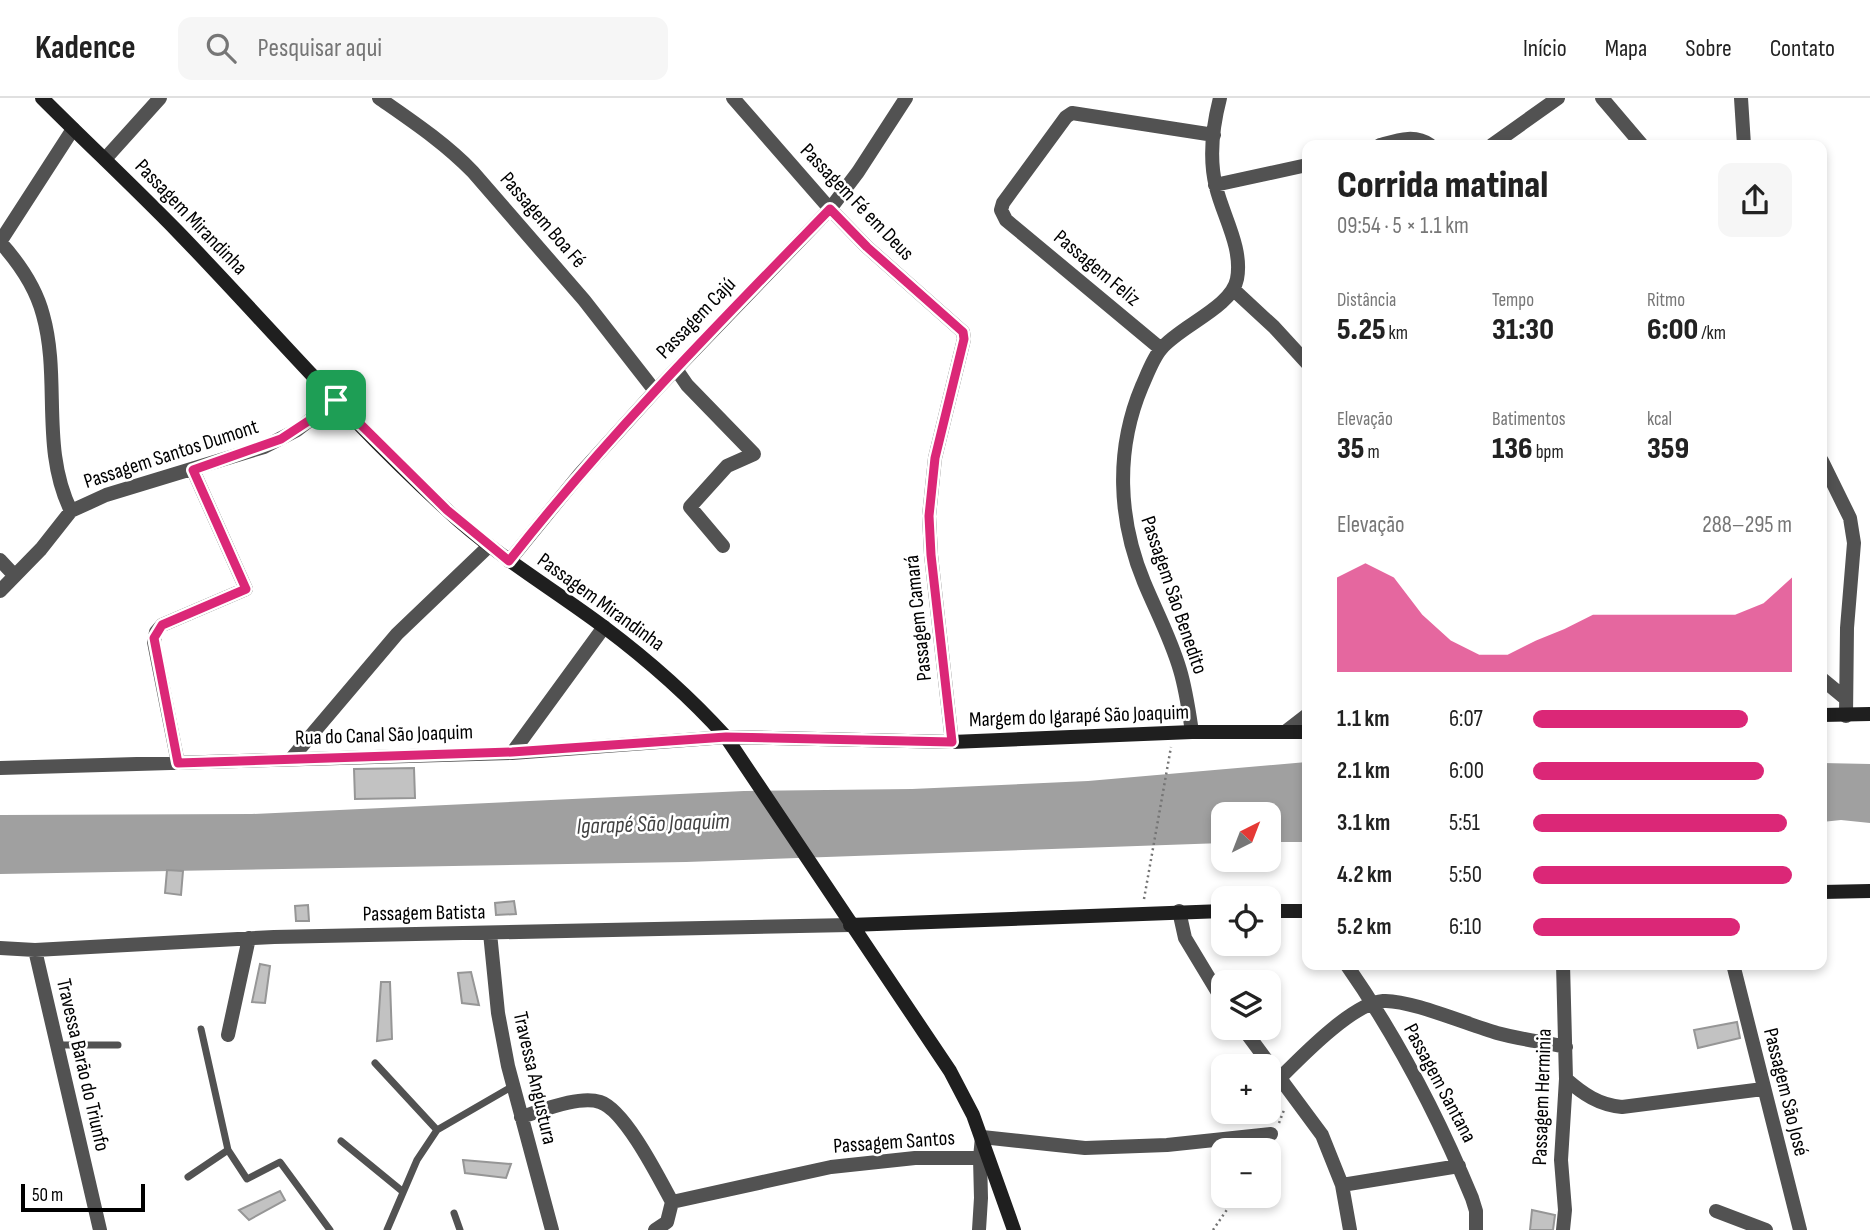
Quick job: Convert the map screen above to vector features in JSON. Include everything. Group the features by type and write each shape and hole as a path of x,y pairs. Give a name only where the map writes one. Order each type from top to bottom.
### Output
{"street":[{"name":"Passagem Mirandinha","path":"41,98 178,232 336,400 447,510 489,546 604,627 671,681 730,743 849,925 950,1071 982,1137 1014,1230"},
{"path":"105,159 160,98"},
{"name":"Passagem Boa Fé","path":"379,98 439,141 473,172 584,300 655,391"},
{"name":"Passagem Fé em Deus","path":"733,98 830,209 892,270 959,327"},
{"name":"Passagem Cajú","path":"509,561 580,474 655,391 830,209 858,172 906,98"},
{"path":"1220,98 1212,162 1215,185 1237,253 1238,276 1235,291 1302,358"},
{"path":"1499,140 1558,98"},
{"path":"1602,98 1638,140"},
{"path":"1741,98 1744,140"},
{"name":"Passagem Feliz","path":"1161,349 1006,219 1001,210 1003,203 1066,117 1072,113 1214,135"},
{"path":"71,511 54,458 48,340 43,314 16,259 0,242 74,130"},
{"path":"1402,140 1423,140"},
{"path":"1215,185 1302,166"},
{"name":"Passagem São Benedito","path":"1192,732 1181,671 1170,639 1143,580 1128,536 1123,508 1126,441 1133,411 1161,349 1235,291"},
{"name":"Passagem Camará","path":"952,742 929,516 935,458 964,339 959,327"},
{"path":"676,369 687,385 754,454 727,466 690,507 723,546"},
{"name":"Passagem Santos Dumont","path":"0,591 41,549 71,511 106,495 193,470 281,439 336,400"},
{"path":"178,763 154,638 162,625 245,591 246,588 193,470"},
{"path":"1827,471 1850,518 1854,543 1847,628 1846,716"},
{"path":"291,758 397,634 489,546"},
{"path":"0,560 15,576"},
{"path":"512,752 604,627"},
{"path":"1827,683 1845,698"},
{"path":"1827,716 1870,714"},
{"path":"1285,732 1302,719"},
{"name":"Margem do Igarapé São Joaquim","path":"730,743 952,742 1192,732 1302,732"},
{"name":"Rua do Canal São Joaquim","path":"0,768 730,743"},
{"path":"1827,892 1870,891"},
{"path":"1179,911 1185,938 1211,981"},
{"path":"849,925 1211,911"},
{"path":"1281,911 1302,911"},
{"name":"Passagem Batista","path":"0,947 35,950 249,938 849,925"},
{"name":"Travessa Angustura","path":"489,933 498,1013 513,1086 552,1230"},
{"path":"228,1035 249,938"},
{"name":"Travessa Barão do Triunfo","path":"35,950 100,1230"},
{"name":"Passagem Santana","path":"1350,970 1373,1003 1433,1109 1476,1211 1476,1230"},
{"name":"Passagem Herminia","path":"1563,970 1566,1079 1561,1160 1565,1210 1563,1230"},
{"name":"Passagem São José","path":"1733,970 1800,1230"},
{"path":"1281,1077 1339,1023 1373,1003 1384,1000 1499,1034 1566,1047"},
{"path":"1281,1079 1322,1135 1342,1185 1350,1230"},
{"path":"1566,1079 1595,1101 1606,1106 1622,1107 1763,1089"},
{"path":"521,1117 583,1100 599,1101 620,1116 672,1202 667,1222 655,1230"},
{"name":"Passagem Santos","path":"672,1202 831,1167 915,1158 979,1158 982,1137 1085,1148 1167,1144 1271,1134"},
{"path":"979,1158 979,1230"},
{"path":"1342,1185 1459,1166"},
{"path":"1716,1211 1766,1230"}],"lane":[{"path":"201,1029 228,1150 247,1178 279,1162 330,1230"},
{"path":"58,1045 118,1045"},
{"path":"375,1063 437,1130"},
{"path":"387,1230 416,1160 437,1130 513,1086"},
{"path":"341,1141 402,1191"},
{"path":"188,1177 228,1150"},
{"path":"454,1213 460,1230"}],"path":[{"path":"1142,912 1171,744"},
{"path":"1213,1230 1228,1208"}],"water":[{"name":"Igarapé São Joaquim","path":"1302,762 1302,842 1281,842 1281,802 1211,802 1211,843 686,862 0,874 0,815 252,814 744,791 912,789 1088,781"},
{"path":"1827,763 1870,764 1870,823 1827,821"}],"building":[{"path":"414,768 415,798 355,799 354,769"},
{"path":"167,870 183,871 181,895 165,893"},
{"path":"514,901 516,914 496,915 495,903"},
{"path":"308,905 309,921 296,921 295,906"},
{"path":"260,964 270,966 265,1003 252,1002"},
{"path":"471,972 479,1005 462,1003 458,973"},
{"path":"381,982 390,982 392,1039 377,1041"},
{"path":"1737,1022 1740,1038 1698,1048 1694,1030"},
{"path":"463,1160 511,1164 506,1178 465,1173"},
{"path":"280,1191 285,1200 249,1220 239,1210"},
{"path":"1532,1210 1555,1215 1553,1230 1530,1230"}],"route":[{"path":"830,209 867,247 963,332 964,339 935,458 929,516 952,742 726,737 512,752 178,763 154,642 156,632 162,625 214,605 246,589 193,470 281,439 336,400 447,510 509,561 580,474 655,391 830,209"}]}
